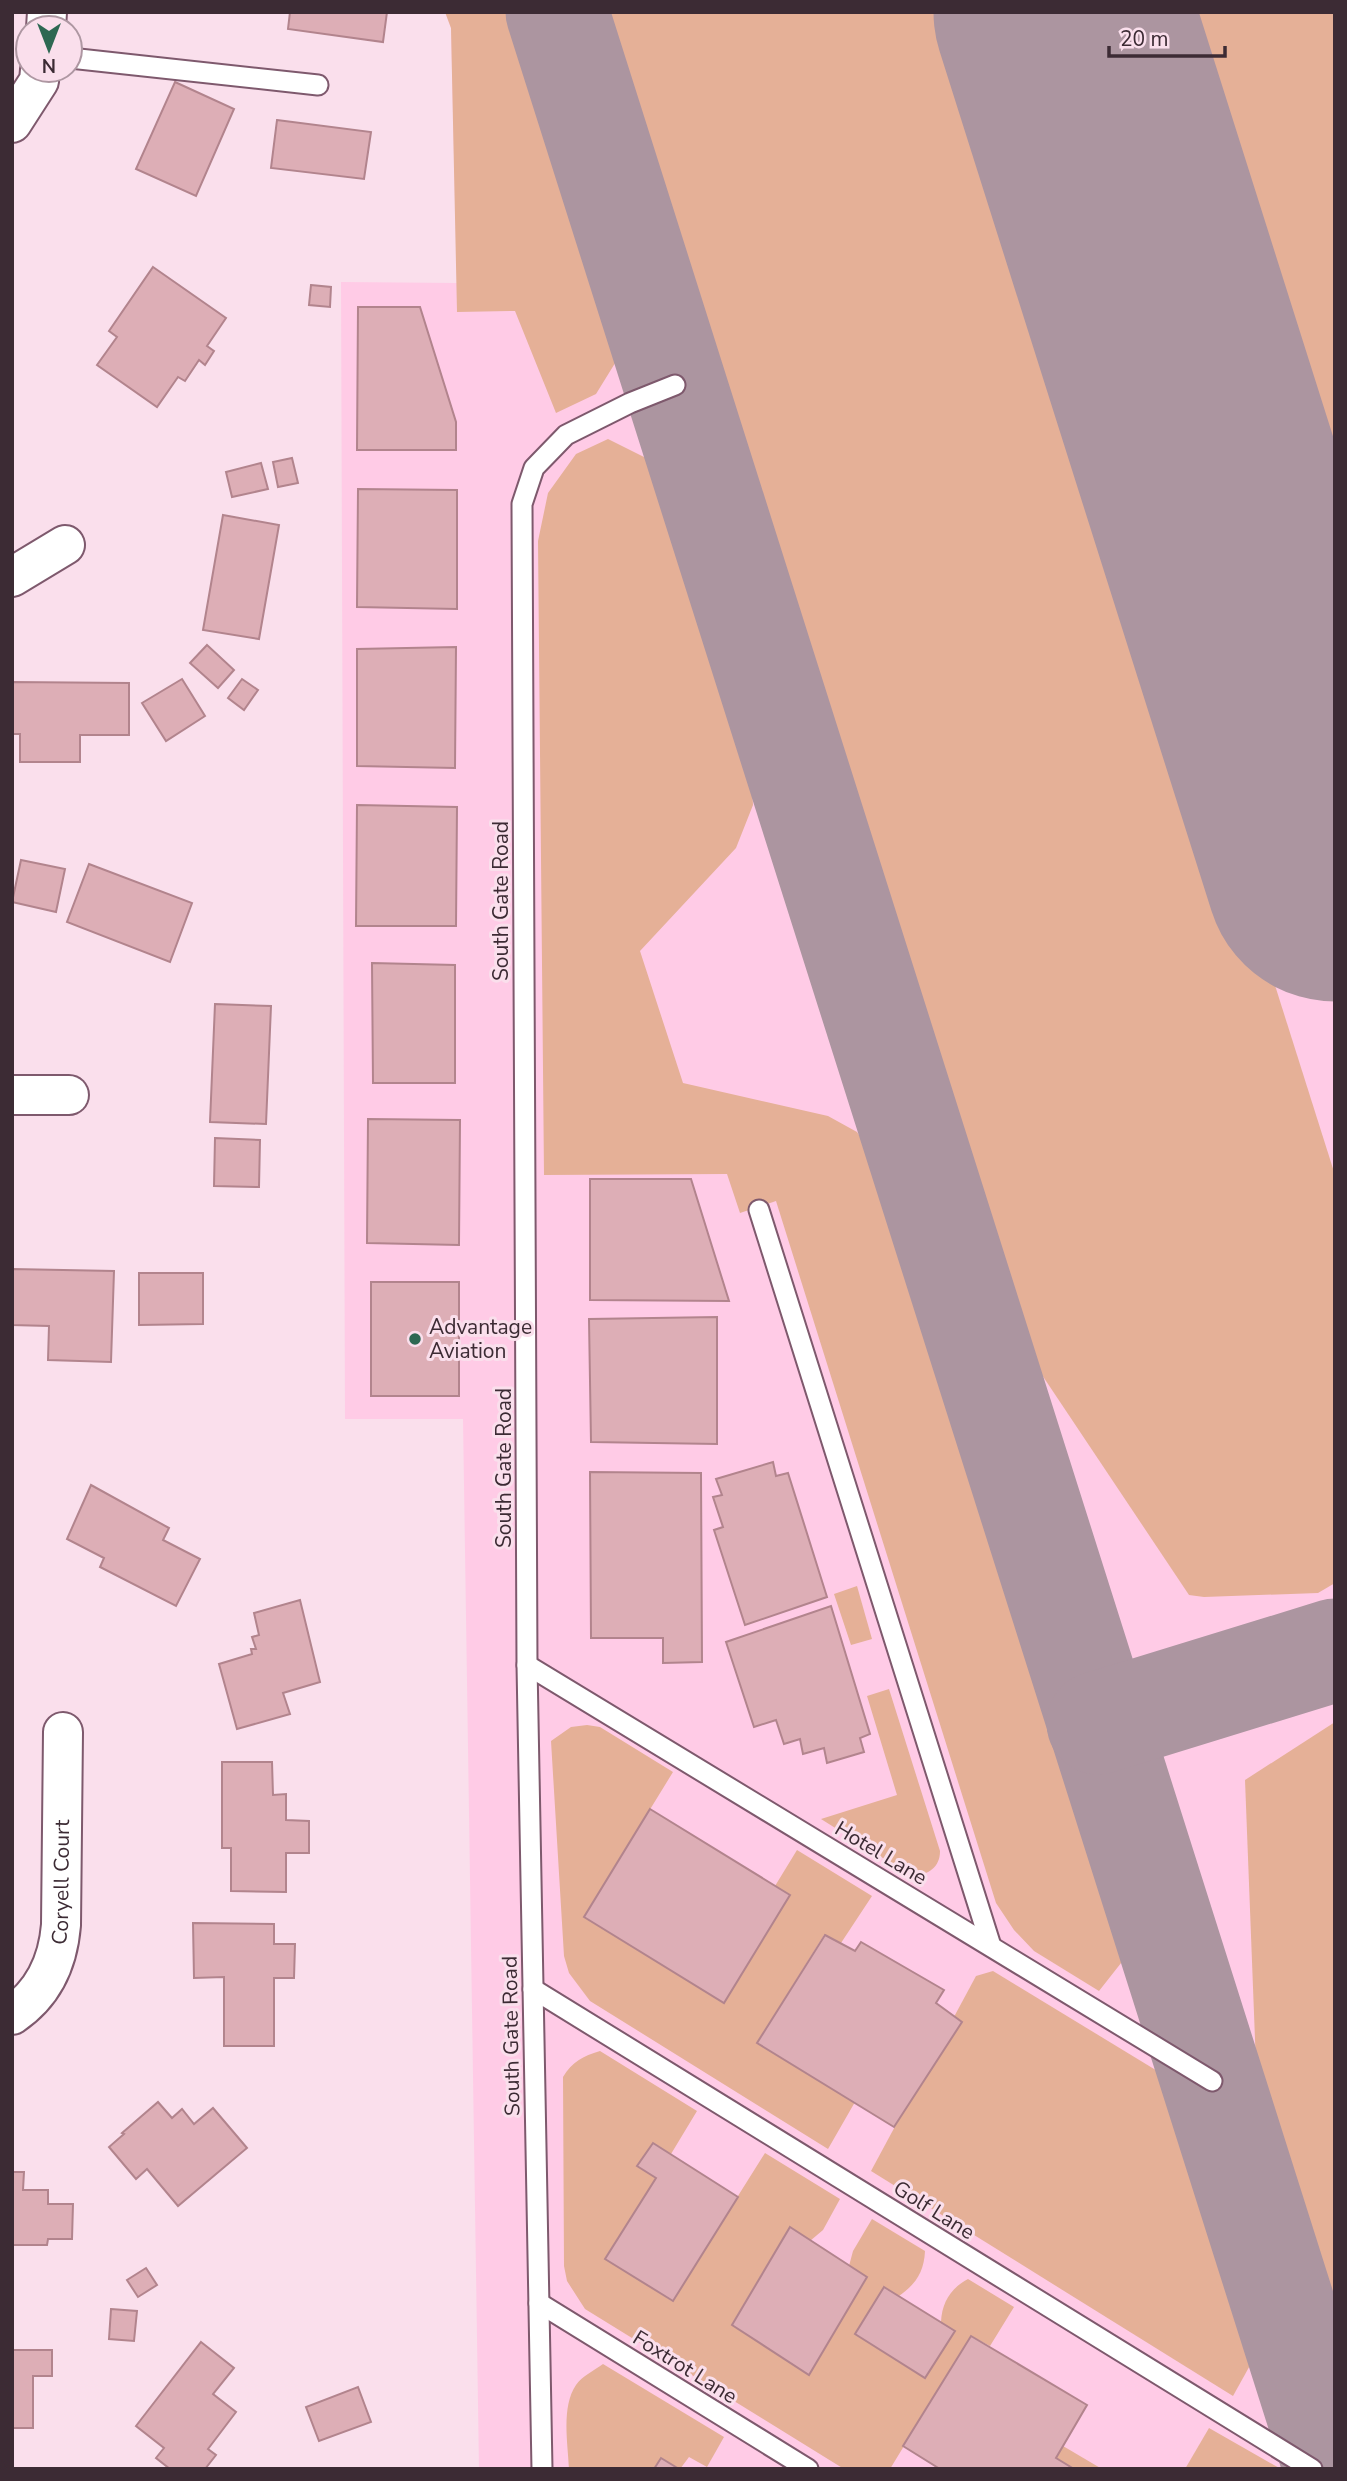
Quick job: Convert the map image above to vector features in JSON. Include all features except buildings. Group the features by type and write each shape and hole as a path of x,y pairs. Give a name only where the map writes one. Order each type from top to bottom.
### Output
{"street":[{"path":"12,123 36,84"},
{"path":"12,577 65,545"},
{"path":"12,1095 69,1095"},
{"name":"Coryell Court","path":"12,2015 30,2000 42,1985 59,1948 63,1732"}],"lane":[{"path":"84,60 318,85"},
{"name":"South Gate Road","path":"542,2469 527,1665 522,504 534,468 566,435 630,402 675,385"},
{"path":"759,1210 991,1946"},
{"name":"Hotel Lane","path":"527,1665 1212,2081"},
{"name":"Golf Lane","path":"533,1989 1312,2469"},
{"name":"Foxtrot Lane","path":"539,2304 808,2469"}],"shaded area":[{"path":"445,12 1335,12 1335,2469 479,2469 463,1419 345,1419 341,282 457,283 451,28"},
{"path":"445,12 515,12 625,347 596,394 556,413 515,311 457,312 451,28"},
{"path":"603,12 967,12 1335,1175 1335,1583 1318,1593 1204,1597 1189,1595 1032,1360"},
{"path":"1153,12 1335,12 1335,587"},
{"path":"608,439 654,462 751,766 753,805 736,848 640,951 683,1083 828,1116 857,1132 879,1165 1018,1628 1125,1958 1099,1991 1034,1951 1014,1930 996,1903 776,1201 740,1213 727,1174 544,1175 538,541 548,493 576,454"},
{"path":"857,1586 872,1639 851,1645 834,1594"},
{"path":"889,1689 940,1851 938,1862 932,1869 913,1877 821,1819 897,1795 867,1696"},
{"path":"1335,1722 1335,2313 1256,2065 1245,1780"},
{"path":"571,1727 600,1727 673,1772 584,1917 723,2002 790,1895 775,1886 797,1850 872,1896 841,1943 824,1935 757,2043 855,2102 828,2149 590,2001 569,1973 564,1956 551,1741"},
{"path":"993,1971 1159,2072 1253,2360 1233,2396 871,2171 976,1976"},
{"path":"600,2051 697,2111 671,2154 653,2143 637,2165 656,2178 605,2258 672,2301 765,2153 840,2199 823,2230 810,2241 789,2228 732,2324 809,2374 867,2278 849,2266 853,2251 872,2219 925,2251 923,2265 918,2277 899,2296 884,2287 855,2334 925,2377 955,2331 941,2322 948,2296 957,2287 968,2279 1014,2307 990,2346 971,2336 890,2469 844,2469 585,2309 567,2281 564,2266 563,2077 578,2060"},
{"path":"603,2364 724,2437 707,2467 689,2457 680,2469 661,2458 654,2469 569,2469 566,2426 571,2394 582,2379"},
{"path":"1209,2428 1281,2469 1185,2469"},
{"path":"1063,2446 1102,2469 1074,2469 1056,2458"}],"taxiway":[{"path":"557,12 1335,2468"},
{"path":"1098,1723 1335,1650"}],"runway":[{"path":"1063,12 1335,872"}],"place":[{"name":"Advantage Aviation","path":"415,1339"}]}
